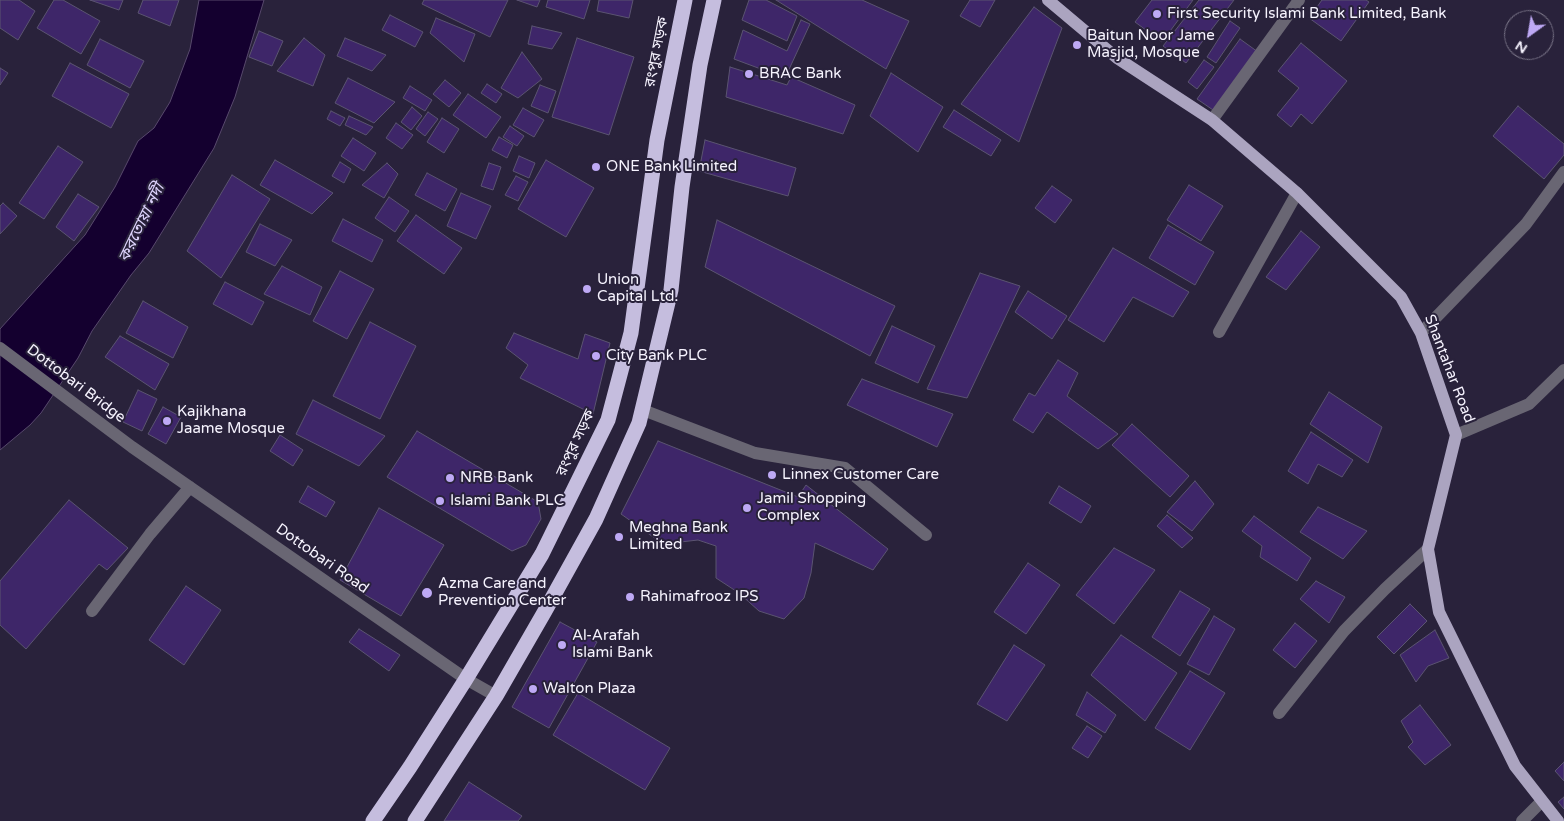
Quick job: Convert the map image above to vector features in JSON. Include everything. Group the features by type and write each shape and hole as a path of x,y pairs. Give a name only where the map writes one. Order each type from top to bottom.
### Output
{"highway":[{"name":"রংপুর সড়ক","path":"373,821 466,679 542,554 608,420 631,333 657,140 685,0"},
{"path":"415,821 496,696 596,519 639,423 672,290 682,187 700,65 714,0"}],"main road":[{"name":"Shantahar Road","path":"1048,0 1117,58 1212,120 1297,193 1401,297 1421,333 1456,435 1428,549 1438,612 1514,766 1558,821"}],"street":[{"path":"1212,120 1299,0"},
{"path":"1421,333 1526,224 1564,172"},
{"path":"1219,332 1297,193"},
{"name":"Dottobari Bridge","path":"0,348 132,447"},
{"path":"1456,435 1529,404 1564,370"},
{"path":"643,410 755,453 845,468 926,535"},
{"name":"Dottobari Road","path":"132,447 466,679 496,696"},
{"path":"92,611 150,534 190,487"},
{"path":"1279,713 1344,631 1428,549"},
{"path":"1522,821 1542,801"}],"water":[{"name":"করতোয়া নদী","path":"199,0 264,0 235,97 214,148 149,253 131,275 92,331 78,358 41,413 30,425 0,450 0,329 85,235 115,187 138,141 154,128 170,102 190,49"}],"building":[{"path":"0,0 19,0 35,11 18,40 0,28"},
{"path":"54,0 63,0 100,21 81,54 37,28"},
{"path":"90,0 123,0 119,10"},
{"path":"143,0 179,0 170,26 138,13"},
{"path":"424,0 508,0 490,37 422,4"},
{"path":"517,0 540,0 537,7"},
{"path":"548,0 590,0 584,19 546,7"},
{"path":"599,0 633,0 629,18 597,11"},
{"path":"749,0 766,0 797,16 787,41 742,20"},
{"path":"776,0 862,0 909,21 886,69"},
{"path":"970,0 995,0 980,27 960,16"},
{"path":"1152,0 1193,0 1162,42 1135,22"},
{"path":"1199,0 1234,0 1186,63 1163,46"},
{"path":"1322,0 1366,0 1369,2 1341,41 1309,18"},
{"path":"1034,7 1062,28 1019,142 961,104"},
{"path":"390,15 423,32 415,47 382,30"},
{"path":"436,18 475,34 464,62 430,33"},
{"path":"801,20 810,24 785,78 734,59 743,30 787,51"},
{"path":"1230,21 1240,28 1216,63 1207,57"},
{"path":"532,26 562,33 552,49 528,44"},
{"path":"259,31 283,41 272,66 249,57"},
{"path":"304,38 325,55 313,86 277,71"},
{"path":"345,38 386,55 372,71 337,56"},
{"path":"577,38 634,57 609,135 552,117"},
{"path":"100,39 144,61 130,88 87,65"},
{"path":"1240,39 1258,52 1216,112 1197,99"},
{"path":"1301,43 1347,81 1312,124 1301,114 1291,127 1277,115 1299,88 1278,71"},
{"path":"522,52 542,79 518,98 501,88"},
{"path":"1204,60 1214,67 1197,89 1188,82"},
{"path":"70,63 129,94 111,128 52,96"},
{"path":"730,67 787,85 791,77 855,105 843,134 726,97"},
{"path":"0,68 8,73 0,85"},
{"path":"891,73 943,107 918,152 870,116"},
{"path":"348,78 395,102 374,123 335,103"},
{"path":"445,80 461,93 449,107 433,94"},
{"path":"487,84 502,94 496,103 481,93"},
{"path":"540,85 556,91 548,113 531,106"},
{"path":"410,86 432,100 425,111 403,98"},
{"path":"468,94 501,117 486,138 453,115"},
{"path":"1518,106 1564,144 1564,155 1544,179 1493,136"},
{"path":"412,107 422,116 411,130 401,122"},
{"path":"523,108 544,120 534,137 513,125"},
{"path":"954,110 1001,140 991,156 943,127"},
{"path":"331,111 345,118 340,126 327,119"},
{"path":"428,112 438,119 425,136 416,129"},
{"path":"349,116 373,127 366,135 345,125"},
{"path":"442,118 459,129 444,153 427,142"},
{"path":"396,123 413,135 402,149 386,138"},
{"path":"510,126 524,136 517,146 503,137"},
{"path":"499,137 513,145 507,158 492,150"},
{"path":"353,138 376,153 364,171 341,156"},
{"path":"705,140 796,168 788,196 699,171"},
{"path":"58,146 83,162 44,219 19,203"},
{"path":"519,156 535,163 529,178 513,171"},
{"path":"275,160 333,193 312,214 260,185"},
{"path":"546,160 594,188 566,237 518,209"},
{"path":"340,162 351,169 344,183 332,176"},
{"path":"387,163 398,174 384,198 362,185"},
{"path":"489,163 501,167 493,190 481,186"},
{"path":"427,173 457,189 445,211 415,195"},
{"path":"232,175 270,199 221,278 187,251"},
{"path":"516,176 528,182 518,201 505,195"},
{"path":"1189,185 1223,206 1201,241 1167,220"},
{"path":"1052,186 1072,200 1055,223 1035,208"},
{"path":"461,193 491,206 476,239 447,226"},
{"path":"78,194 99,207 74,241 56,227"},
{"path":"389,197 409,211 395,232 375,218"},
{"path":"3,203 17,216 0,234 0,206"},
{"path":"416,215 462,248 444,274 397,241"},
{"path":"343,219 383,240 372,262 332,241"},
{"path":"717,220 895,306 870,356 705,267"},
{"path":"260,224 292,240 275,266 246,252"},
{"path":"1168,225 1214,252 1195,285 1149,258"},
{"path":"1301,231 1320,247 1286,290 1266,277"},
{"path":"1113,248 1189,292 1173,317 1133,297 1104,342 1068,320"},
{"path":"282,266 322,287 310,315 264,294"},
{"path":"340,271 374,289 347,339 313,321"},
{"path":"980,273 1020,286 967,398 927,389"},
{"path":"225,282 264,302 252,325 213,304"},
{"path":"1028,291 1067,316 1052,339 1015,312"},
{"path":"143,301 188,327 173,358 126,333"},
{"path":"370,322 416,346 380,419 333,396"},
{"path":"892,326 935,346 918,383 875,363"},
{"path":"514,333 578,359 585,334 610,343 593,414 520,378 528,365 506,348"},
{"path":"120,336 169,364 155,390 105,357"},
{"path":"1058,360 1078,373 1067,396 1118,434 1098,449 1047,412 1033,433 1013,420 1029,393 1035,396"},
{"path":"862,379 953,414 937,447 847,405"},
{"path":"138,390 157,399 142,431 123,422"},
{"path":"1329,392 1382,427 1368,463 1310,424"},
{"path":"313,400 385,436 359,466 296,434"},
{"path":"163,407 181,417 166,444 148,434"},
{"path":"1132,424 1189,476 1170,497 1112,445"},
{"path":"417,431 538,502 541,519 526,545 512,551 387,477"},
{"path":"1311,432 1353,460 1342,477 1318,464 1308,484 1288,471"},
{"path":"280,435 303,450 293,466 270,451"},
{"path":"658,441 798,497 806,485 888,549 873,570 815,543 811,573 804,598 784,619 759,611 739,593 716,578 716,546 698,540 663,544 621,514"},
{"path":"1195,481 1214,504 1192,531 1167,512"},
{"path":"308,486 335,502 326,517 299,502"},
{"path":"1059,486 1091,506 1081,523 1049,503"},
{"path":"69,500 128,548 107,570 99,564 26,649 0,625 0,581"},
{"path":"1318,507 1367,531 1343,559 1300,532"},
{"path":"379,508 444,545 401,616 340,580"},
{"path":"1167,515 1193,538 1182,548 1157,526"},
{"path":"1254,516 1311,558 1297,581 1260,557 1262,546 1242,531"},
{"path":"1114,548 1155,570 1114,624 1076,595"},
{"path":"1028,563 1060,585 1026,634 994,612"},
{"path":"1316,581 1345,597 1329,623 1300,599"},
{"path":"186,586 221,610 184,665 149,640"},
{"path":"1180,591 1210,609 1180,656 1152,637"},
{"path":"1410,604 1427,621 1394,654 1377,637"},
{"path":"1214,616 1235,629 1209,675 1187,664"},
{"path":"560,622 597,642 549,728 512,707"},
{"path":"1295,623 1317,641 1295,668 1273,650"},
{"path":"359,629 400,655 389,671 349,642"},
{"path":"1435,630 1449,658 1428,666 1416,682 1400,655"},
{"path":"1121,635 1177,673 1145,721 1091,675"},
{"path":"1014,645 1045,665 1007,721 977,704"},
{"path":"1190,671 1225,693 1190,750 1155,728"},
{"path":"1087,692 1116,715 1105,733 1076,715"},
{"path":"578,693 670,748 645,790 553,735"},
{"path":"1420,705 1451,745 1425,765 1408,747 1413,742 1401,721"},
{"path":"1087,726 1102,736 1088,758 1072,748"},
{"path":"1564,762 1564,781 1555,771"},
{"path":"469,782 522,816 518,821 444,821"},
{"path":"1564,797 1564,809 1558,802"}],"place":[{"name":"First Security Islami Bank Limited, Bank","path":"1157,14"},
{"name":"Baitun Noor Jame Masjid, Mosque","path":"1077,45"},
{"name":"BRAC Bank","path":"749,74"},
{"name":"ONE Bank Limited","path":"596,167"},
{"name":"Union Capital Ltd.","path":"587,289"},
{"name":"City Bank PLC","path":"596,356"},
{"name":"Kajikhana Jaame Mosque","path":"167,421"},
{"name":"Linnex Customer Care","path":"772,475"},
{"name":"NRB Bank","path":"450,478"},
{"name":"Islami Bank PLC","path":"440,501"},
{"name":"Jamil Shopping Complex","path":"747,508"},
{"name":"Meghna Bank Limited","path":"619,537"},
{"name":"Azma Care and Prevention Center","path":"427,593"},
{"name":"Rahimafrooz IPS","path":"630,597"},
{"name":"Al-Arafah Islami Bank","path":"562,645"},
{"name":"Walton Plaza","path":"533,689"}]}
